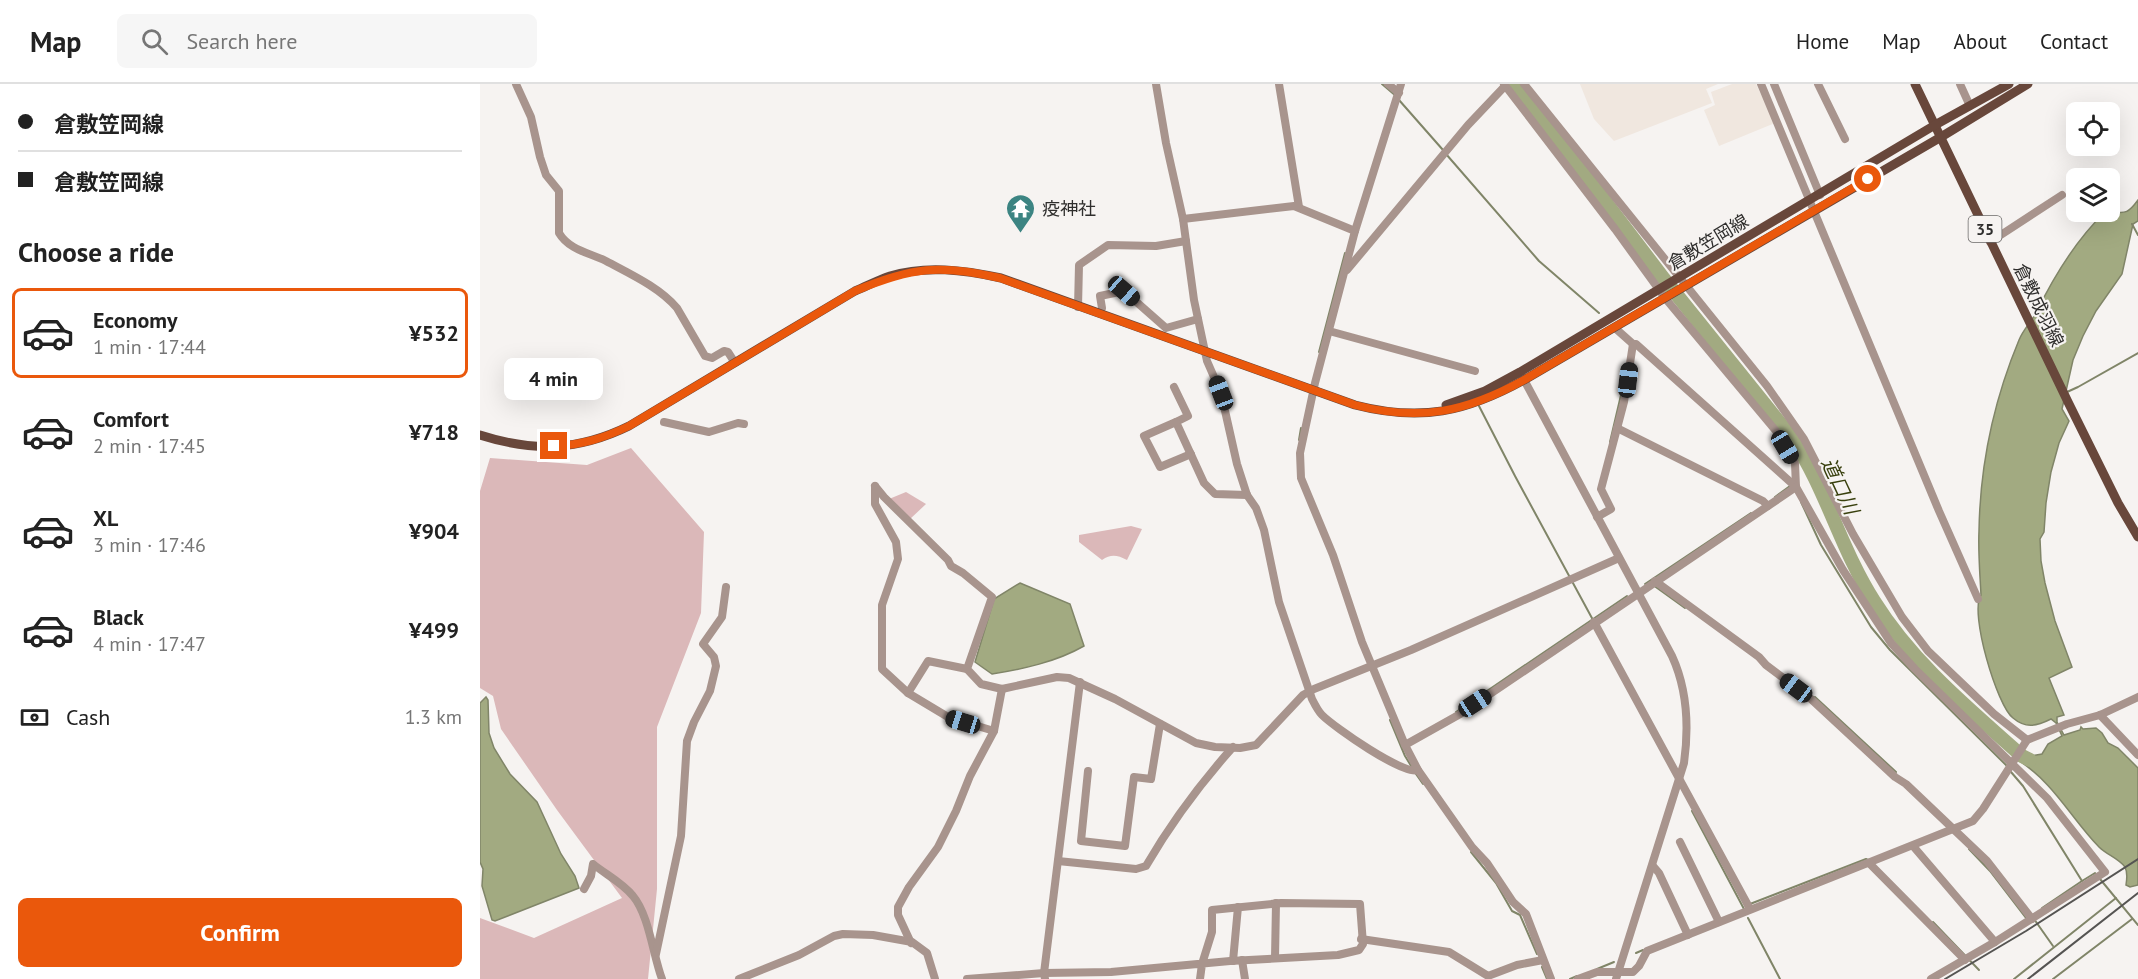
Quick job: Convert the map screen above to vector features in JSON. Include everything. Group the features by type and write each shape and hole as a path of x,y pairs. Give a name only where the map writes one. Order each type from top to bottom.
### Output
{"main road":[{"name":"倉敷成羽線","path":"1915,84 2028,321 2118,503 2138,537"},
{"name":"倉敷笠岡線","path":"480,435 521,446 550,447 587,443 609,436 855,291 890,276 941,269 969,271 1000,278 1377,411 1439,413 1496,396 1522,376 1682,282 1935,125 2009,84"},
{"name":"倉敷笠岡線","path":"1682,282 1814,210 2028,84"},
{"name":"倉敷笠岡線","path":"1522,376 1615,328 1662,294"}],"street":[{"path":"516,84 531,117 546,175 559,191 561,238 572,247 604,260 634,277 672,302 705,356 712,358 724,351 728,352 735,363"},
{"path":"1156,84 1166,143 1184,219 1198,319 1205,351 1221,393 1247,495 1256,508 1264,530 1279,602 1310,691 1320,714 1325,718 1383,758 1416,770"},
{"path":"1279,84 1299,207"},
{"path":"1388,84 1399,93"},
{"path":"1401,84 1353,230 1346,271 1314,390 1300,453 1301,478 1333,555 1371,667 1416,770 1513,902 1526,914 1551,979"},
{"path":"1524,84 1767,386 1804,439 1857,542 1909,626 1928,651 2025,742"},
{"path":"1761,84 1842,282 1978,599"},
{"path":"1774,84 1820,195"},
{"path":"1818,84 1845,139"},
{"path":"1960,84 1970,106"},
{"path":"1346,271 1504,85 1662,294 1776,431 1795,463 1794,488"},
{"path":"1990,242 2062,195"},
{"path":"1184,219 1294,206 1353,230"},
{"path":"1078,307 1079,265 1108,245 1156,246 1186,241"},
{"path":"1102,308 1100,296 1124,291 1166,328 1198,319"},
{"path":"1615,328 1645,352 1794,488 1843,570 1891,643 2009,766 2047,798 2105,872 1931,979"},
{"path":"1329,331 1475,371"},
{"path":"1597,517 1611,509 1601,489 1624,402 1631,342"},
{"path":"1522,376 1672,656 1684,693 1687,738 1680,778 1618,976"},
{"path":"1174,387 1188,416 1144,436 1160,467 1191,454"},
{"path":"663,422 709,432 738,423 744,424"},
{"path":"1176,422 1204,483 1215,494 1247,495"},
{"path":"1618,426 1766,504"},
{"path":"967,669 992,597 951,566 948,560 875,486 874,504 896,542 898,559 882,604 882,669 908,693 948,717 994,731"},
{"path":"1405,745 1462,713 1766,504 1794,488"},
{"path":"908,693 928,661 967,669 981,684 1002,689 1057,677 1069,678 1178,735 1202,745 1233,747 1256,745 1289,709 1310,691 1371,667 1619,558"},
{"path":"1653,583 1759,657 1766,665 1811,699 1987,861 2030,917"},
{"path":"656,954 680,845 687,741 710,691 716,666 714,657 703,644 722,617 726,587"},
{"path":"1594,622 1749,906"},
{"path":"1045,976 1080,682"},
{"path":"911,943 898,915 898,907 909,887 938,847 956,811 970,776 994,731 1002,689"},
{"path":"1578,979 1597,972 1618,976 1633,972 1647,951 1687,933 1749,906 1913,846 1978,817 2025,742 2067,724 2100,715 2138,697"},
{"path":"2100,715 2138,755"},
{"path":"1088,771 1082,841 1125,846 1134,777 1151,779 1160,724"},
{"path":"1058,861 1136,869 1146,866 1205,778 1233,747"},
{"path":"1680,842 1718,920"},
{"path":"1913,846 1993,940"},
{"path":"1869,863 1965,958"},
{"path":"584,889 591,876 593,864 632,895 639,906 662,979"},
{"path":"1653,866 1659,873 1687,933"},
{"path":"966,979 1111,972 1202,964 1242,960 1338,955 1359,950 1363,944 1360,904 1276,903 1212,910 1212,932 1202,964 1200,979"},
{"path":"1275,958 1276,903"},
{"path":"1233,961 1238,907"},
{"path":"739,979 809,950 840,934 873,935 911,943 926,951 935,979"},
{"path":"1361,939 1449,952 1488,976 1517,965 1543,960"},
{"path":"1242,960 1245,979"}],"shaded area":[{"path":"1580,84 1718,84 1706,89 1712,103 1614,141 1594,119"},
{"path":"1732,84 1756,84 1775,123 1719,146 1704,110 1715,105 1711,92"},
{"path":"2138,200 2138,221 2133,224 2122,274 2096,311 2073,360 2062,409 2069,421 2059,443 2051,472 2044,532 2040,539 2045,583 2055,621 2072,667 2049,678 2064,715 2057,717 2057,722 2064,735 2080,730 2081,727 2083,729 2096,728 2108,743 2118,748 2138,768 2138,885 2130,887 2126,885 2125,867 2099,847 2052,790 2031,769 2018,760 2023,751 2031,756 2042,754 2048,744 2062,736 2056,723 2051,719 2032,725 2022,724 2007,710 1986,658 1978,605 1981,595 1979,539 1982,482 1990,434 2010,363 2021,336 2058,272 2085,234 2095,222 2120,222 2120,213 2134,206"},
{"path":"631,448 704,532 701,613 657,727 657,889 648,979 480,979 480,918 534,938 622,898 501,729 493,696 480,688 480,491 490,458 587,465"},
{"path":"906,492 926,504 909,520 889,499"},
{"path":"1131,526 1142,529 1127,560 1114,556 1102,560 1079,542 1079,535"},
{"path":"1020,583 1070,604 1084,646 1039,664 992,674 975,662 994,599"},
{"path":"486,697 489,733 494,748 510,774 537,802 579,888 495,921 492,920 482,886 483,869 480,862 480,703"}],"waterway":[{"path":"1382,84 1396,96"},
{"name":"道口川","path":"1516,84 1664,279 1792,438 1815,477 1862,581 1889,623 1942,683 2022,756 2030,760"},
{"path":"1399,100 1443,150"},
{"path":"1446,154 1539,261 1599,313"},
{"path":"2132,224 2138,235"},
{"path":"1319,352 1345,253"},
{"path":"2067,392 2138,353"},
{"path":"1610,442 1621,395"},
{"path":"1479,406 1593,620"},
{"path":"1299,440 1301,428"},
{"path":"1775,497 1790,486"},
{"path":"1801,502 1821,545 1871,627 1890,650 2008,767"},
{"path":"1645,584 1751,513"},
{"path":"1653,585 1685,608"},
{"path":"1456,712 1627,596"},
{"path":"1815,697 1896,772"},
{"path":"1390,720 1413,769"},
{"path":"2011,772 2023,786 2082,881 2095,873 2096,875"},
{"path":"1416,774 1423,784"},
{"path":"1692,811 1744,909"},
{"path":"1969,849 1990,871 2026,918"},
{"path":"1471,852 1496,883 1512,911 1520,915 1537,954"},
{"path":"1750,904 1868,860"},
{"path":"2100,879 2138,925"},
{"path":"2042,908 2082,881"},
{"path":"2014,979 2116,898"},
{"path":"1748,918 1780,979"},
{"path":"2034,919 2053,946"},
{"path":"2053,979 2132,919"},
{"path":"1933,922 1979,970"},
{"path":"1636,953 1643,950"},
{"path":"1597,969 1614,962"},
{"path":"1542,967 1547,979"},
{"path":"1570,979 1577,976"}],"railway":[{"path":"1945,979 2026,931 2138,859"},
{"path":"2028,979 2138,893"}],"place":[{"name":"疫神社","path":"1021,234"}],"route":[{"path":"554,446 587,443 629,426 855,291 890,276 941,269 969,271 1000,278 1355,405 1396,413 1439,413 1496,396 1868,179"}]}
